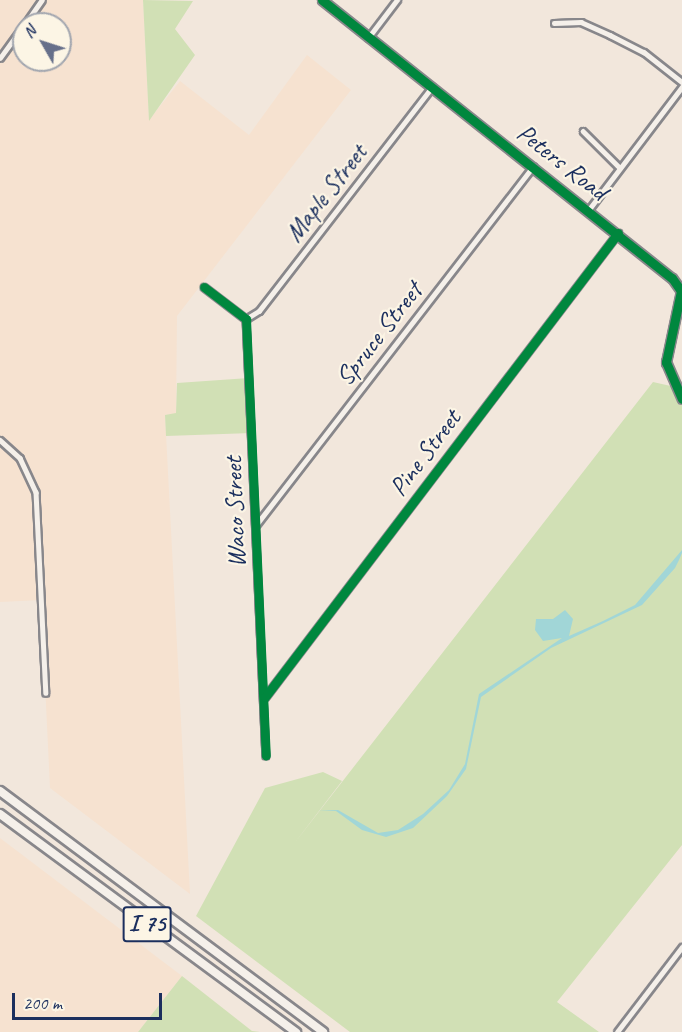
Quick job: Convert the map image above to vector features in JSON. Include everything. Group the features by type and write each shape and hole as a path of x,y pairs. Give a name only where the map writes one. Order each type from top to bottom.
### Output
{"highway":[{"name":"I 75","path":"0,791 323,1032"},
{"name":"I 75","path":"0,814 296,1032"}],"street":[{"name":"Peters Road","path":"322,0 368,38 590,208 681,291 665,351 682,399"},
{"path":"368,38 397,0"},
{"path":"554,23 581,22 610,35 682,82"},
{"path":"0,58 12,42"},
{"name":"Maple Street","path":"246,319 259,311 432,87"},
{"path":"590,208 682,87"},
{"path":"584,131 619,167"},
{"name":"Spruce Street","path":"256,525 533,166"},
{"name":"Pine Street","path":"265,697 618,233"},
{"path":"204,286 246,319"},
{"name":"Waco Street","path":"246,319 266,756"},
{"path":"0,440 21,458 36,492 46,693"},
{"path":"617,1032 680,955 682,947"}],"shaded area":[{"path":"0,0 143,0 149,120 180,81 249,135 307,55 351,90 177,316 176,414 165,415 190,894 50,788 41,600 0,602"},
{"path":"0,838 182,976 138,1032 0,1032"}],"green space":[{"path":"143,0 193,1 175,29 195,55 149,121"},
{"path":"249,378 252,433 166,436 165,415 176,413 177,383"},
{"path":"682,381 682,845 557,1002 599,1032 350,1032 196,916 265,788 323,772 342,781 293,845 653,382 675,387"},
{"path":"182,976 252,1031 260,1032 138,1032"}],"water":[{"path":"682,550 675,568 642,605 551,648 481,697 466,769 447,796 413,828 386,837 362,830 336,811 318,811 338,810 378,833 398,830 423,814 449,790 465,764 479,694 562,638 543,641 535,630 536,619 553,619 565,610 573,619 569,636 603,621 635,605"}],"cycle path":[{"path":"322,0 672,278 681,291 666,362 682,399"},
{"path":"265,697 618,233"},
{"path":"204,287 246,319 266,756"}]}
